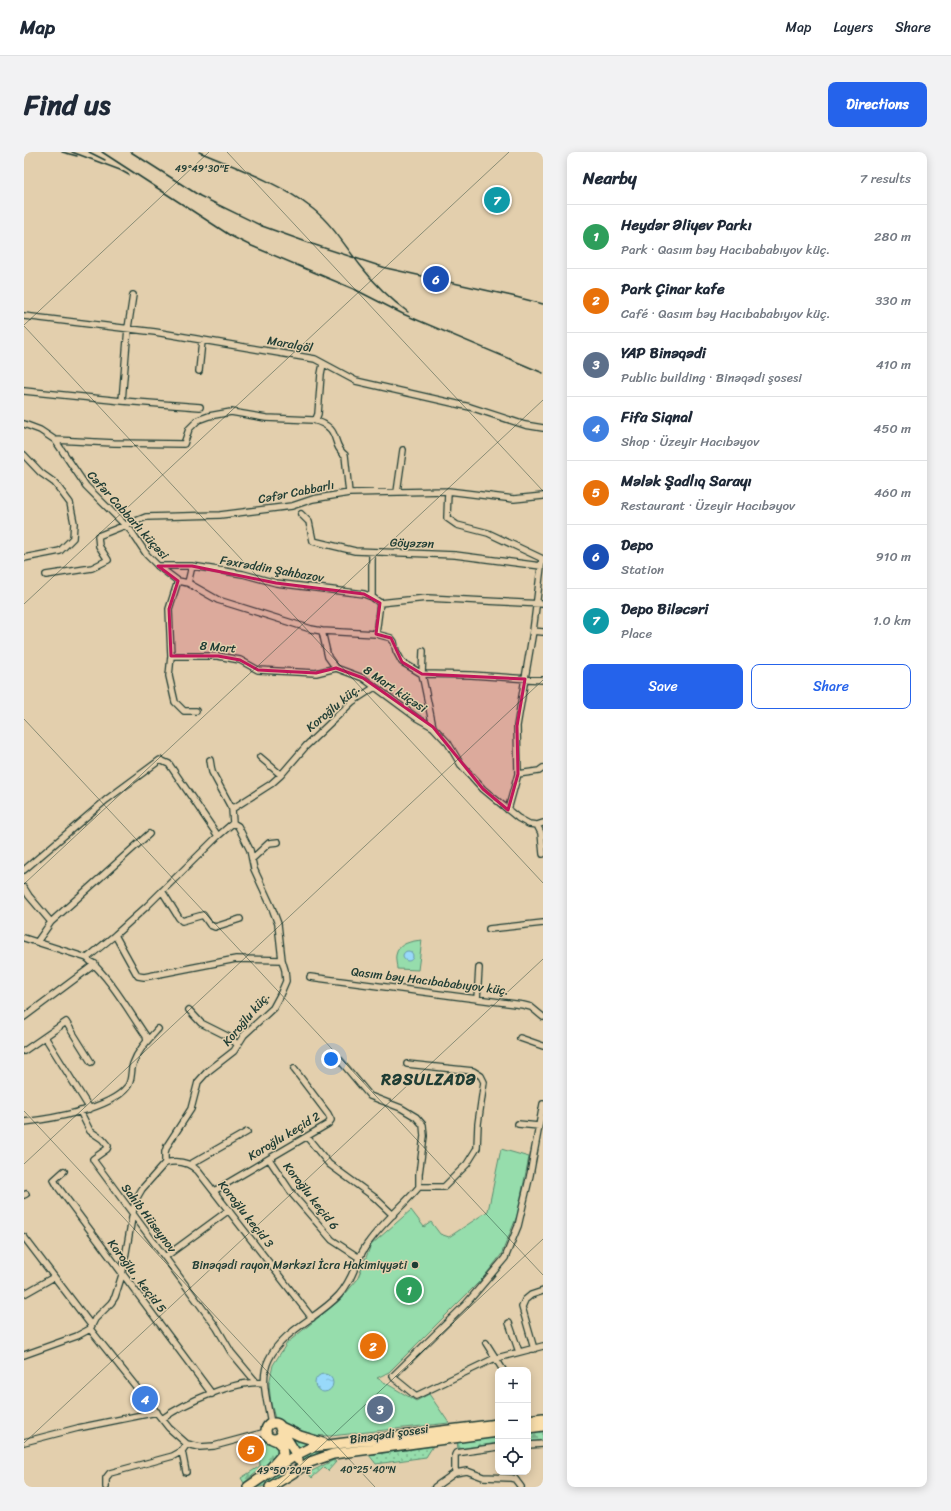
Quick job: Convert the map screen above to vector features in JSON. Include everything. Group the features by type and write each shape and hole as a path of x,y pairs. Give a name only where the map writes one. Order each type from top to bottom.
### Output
{"main road":[{"path":"531,1420 543,1418"},
{"name":"Binəqədi şosesi","path":"264,1476 296,1454 312,1447 495,1424"},
{"path":"269,1436 276,1439 280,1436 281,1433 277,1426"},
{"path":"277,1426 296,1454 298,1460 297,1466 288,1476"},
{"path":"248,1487 264,1476 278,1461 283,1452 282,1446 269,1436 267,1427 277,1426 307,1439 330,1444"},
{"path":"531,1428 543,1426"},
{"name":"Binəqədi şosesi","path":"270,1487 310,1462 333,1454 495,1432"}],"street":[{"path":"122,401 128,328 133,295"},
{"name":"Maralgöl","path":"24,316 128,328 315,359 356,381 470,407 525,425 543,428"},
{"path":"200,372 202,341"},
{"path":"313,420 316,419 318,414 320,374 323,364"},
{"path":"24,391 122,401 200,406"},
{"path":"55,440 184,444 189,429 198,420 209,416 231,412 266,418 313,420 324,423 334,433 341,451 345,455 349,493"},
{"name":"Cəfər Cabbarlı küçəsi","path":"24,424 40,430 55,440 86,486 131,531 147,555 158,566 178,581 188,583 218,600 322,631"},
{"path":"397,492 403,450"},
{"path":"24,455 41,473 55,483 70,503 74,523 73,538 60,552 24,558"},
{"path":"448,491 447,518 457,525 488,533 543,559 541,566 540,604 533,632 517,726 518,774 508,810"},
{"name":"Cəfər Cabbarlı","path":"46,575 92,568 108,560 99,546 98,536 146,517 220,515 292,506 313,499 349,493 448,491 514,499 543,496"},
{"name":"Göyəzən","path":"301,514 309,522 313,541 355,551 455,555 541,566"},
{"path":"372,552 372,597"},
{"name":"Fəxrəddin Şahbazov","path":"158,566 192,566 243,574 276,583 364,594 372,597 380,603"},
{"path":"188,583 192,566"},
{"path":"178,581 169,609 171,656 169,676 175,702 184,711 196,711"},
{"path":"376,634 380,603 426,598 540,604"},
{"path":"336,668 328,657 322,631 376,634 391,638 402,662 422,674 543,680"},
{"path":"533,632 543,632"},
{"name":"8 Mart küçəsi","path":"423,651 422,674 433,727"},
{"name":"8 Mart","path":"171,656 218,656 240,660 258,670 316,673 336,668"},
{"name":"8 Mart küçəsi","path":"336,668 363,678 417,718 433,727 448,743 461,765 483,789 518,818 529,824 537,825"},
{"name":"Koroğlu küç.","path":"232,809 271,784 281,775 306,746 352,702 375,687"},
{"path":"260,757 281,775"},
{"path":"24,870 106,800 160,760 169,764 218,836"},
{"path":"88,958 115,935 233,823 232,809 212,772 210,760"},
{"path":"518,774 540,771 543,768"},
{"name":"Koroğlu küç.","path":"165,1163 165,1152 167,1146 191,1109 198,1082 207,1072 234,1051 244,1035 273,1008 286,981 278,924 254,869 250,850 238,826 233,823"},
{"path":"543,823 537,825 541,833 543,854"},
{"path":"37,942 51,922 149,834"},
{"path":"252,859 269,843 278,842"},
{"path":"24,888 51,922"},
{"path":"162,891 182,921 203,915 210,925 215,927 240,919"},
{"path":"489,929 543,922"},
{"path":"115,935 138,976 144,977 236,959 282,960"},
{"path":"24,938 88,958 95,964 142,1030 147,1041"},
{"path":"24,1017 95,964"},
{"path":"478,999 479,968"},
{"name":"Qasım bəy Hacıbababıyov küç.","path":"310,977 527,1006 531,1007 543,1017"},
{"path":"189,1010 201,1023 229,1037 238,1045"},
{"path":"24,1051 66,1022 91,1062"},
{"path":"24,1122 90,1109 113,1099 127,1087 132,1077 132,1066 137,1054 158,1029"},
{"path":"45,1037 90,1109"},
{"path":"520,1038 543,1046"},
{"path":"277,1426 264,1383 265,1371 269,1358 282,1342 339,1296 353,1274 358,1257 367,1243 419,1187 419,1174 424,1136 423,1125 416,1117 401,1108 370,1096 339,1059"},
{"path":"407,1064 473,1071 481,1076 484,1082 478,1124 477,1148 467,1164 444,1187 419,1187"},
{"name":"Koroğlu keçid 2","path":"214,1191 307,1137 328,1124 331,1120 294,1069"},
{"path":"543,1104 530,1175 518,1226 505,1258 466,1304 405,1365 394,1373 393,1376 416,1396 496,1358 543,1346"},
{"name":"Sahib Hüseynov","path":"80,1111 90,1131 102,1139 108,1146 107,1149 93,1159 94,1161 217,1328 231,1352 256,1382"},
{"path":"518,1124 539,1126"},
{"path":"24,1355 77,1336 90,1327 98,1315 111,1303 115,1297 122,1275 135,1201 142,1189 165,1163 173,1162 191,1164 248,1132"},
{"path":"307,1137 329,1164 374,1197 392,1215"},
{"name":"Koroğlu keçid 6","path":"268,1159 293,1195 332,1240 358,1257"},
{"name":"Koroğlu keçid 3","path":"191,1164 198,1170 312,1318"},
{"name":"Koroğlu , keçid 5","path":"64,1171 54,1180 122,1275 212,1394"},
{"path":"165,1257 229,1210"},
{"path":"24,1237 90,1327 162,1419 176,1435 187,1444 200,1447 214,1446 269,1436"},
{"path":"24,1294 54,1277"},
{"path":"534,1349 522,1307 525,1300 531,1295 543,1291"},
{"path":"509,1323 519,1352"},
{"path":"486,1343 501,1367"},
{"path":"162,1419 181,1406 212,1394 256,1382 264,1383"},
{"path":"24,1442 78,1428 157,1412"},
{"path":"106,1487 106,1478 110,1473 173,1456 182,1451 187,1444"},
{"path":"531,1445 543,1444"},
{"path":"455,1473 456,1453 495,1447"},
{"path":"182,1451 186,1472"},
{"path":"435,1487 455,1473 467,1471 483,1477 515,1479 521,1487"}],"highlighted area":[{"path":"158,566 192,566 276,583 364,594 380,603 376,634 391,638 402,662 422,674 525,679 517,726 518,774 508,810 483,789 433,727 363,678 336,668 316,673 258,670 240,660 218,656 171,656 169,609 178,581"}],"green space":[{"path":"422,940 418,970 397,969 397,951 402,945"},
{"path":"501,1149 529,1157 517,1216 501,1255 483,1278 389,1372 377,1378 416,1401 429,1394 449,1423 331,1436 307,1435 280,1423 275,1418 271,1404 269,1384 273,1365 287,1343 340,1300 357,1280 371,1245 411,1210 424,1227 431,1222 440,1234 449,1237 488,1211"},
{"path":"543,1430 543,1440 531,1442 531,1432"},
{"path":"288,1435 312,1443 298,1448"},
{"path":"495,1436 495,1443 458,1449 457,1441"},
{"path":"258,1442 274,1442 280,1448 279,1453 244,1483 241,1478 260,1466"},
{"path":"433,1446 426,1457 376,1464 369,1455"},
{"path":"340,1447 320,1453 303,1461 302,1457 315,1449"},
{"path":"334,1460 336,1462 328,1471 324,1467 312,1478 308,1473"},
{"path":"282,1468 286,1470 286,1473 262,1487 256,1487"}],"water":[{"path":"406,951 410,951 412,952 412,960 406,961 403,958 403,954"},
{"path":"320,1374 328,1374 333,1379 331,1390 328,1392 320,1392 315,1387 315,1379"}],"railway":[{"path":"62,152 77,156"},
{"path":"72,152 120,170 129,175"},
{"path":"89,152 105,160"},
{"path":"102,152 231,236 356,290 403,314 543,373"},
{"path":"131,152 200,196 262,226 386,268 543,304"},
{"path":"199,152 244,170 273,184 287,191 313,209 332,228 360,265 377,284 395,302 408,312"}],"place":[{"name":"Depo Biləcəri","path":"497,200"},
{"name":"Depo","path":"436,279"},
{"name":"Binəqədi rayon Mərkəzi İcra Hakimiyyəti","path":"415,1265"},
{"name":"Heydər Əliyev Parkı","path":"409,1290"},
{"name":"Park Çinar kafe","path":"373,1346"},
{"name":"Fifa Siqnal","path":"145,1399"},
{"name":"YAP Binəqədi","path":"380,1409"},
{"name":"Mələk Şadlıq Sarayı","path":"251,1449"}],"district":[{"name":"RƏSULZADƏ","path":"429,1079"}]}
